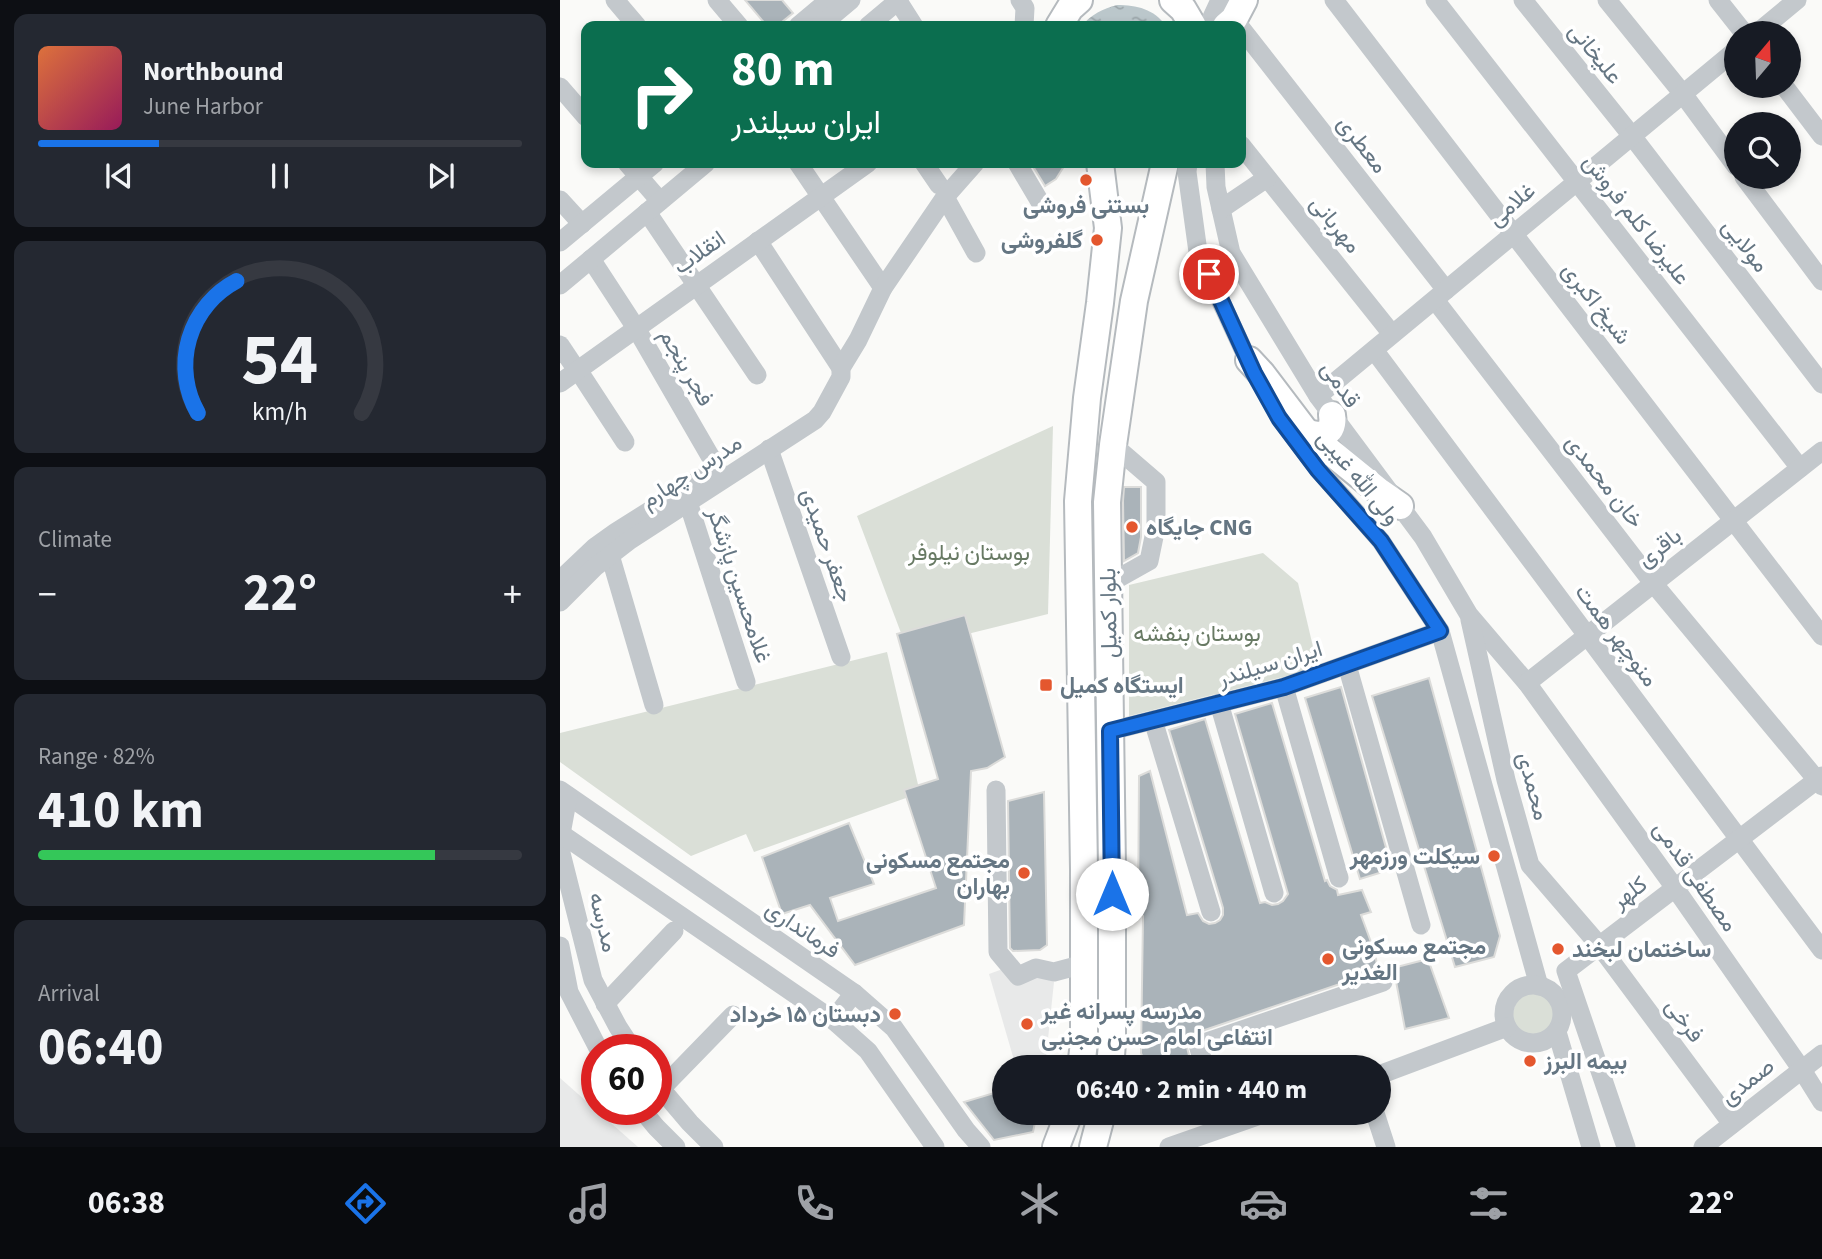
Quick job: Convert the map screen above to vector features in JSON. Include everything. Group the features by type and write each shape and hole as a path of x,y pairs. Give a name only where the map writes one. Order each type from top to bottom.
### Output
{"main road":[{"path":"1062,21 1079,0"},
{"path":"1173,0 1191,21"},
{"path":"1195,21 1201,0"},
{"name":"بلوار کمیل","path":"1082,1055 1084,869 1078,501 1087,398 1108,228 1101,168"},
{"name":"بلوار کمیل","path":"1111,1055 1112,869 1107,502 1134,301 1164,168"},
{"path":"1249,360 1306,432 1400,506"},
{"path":"1306,432 1317,436 1326,433 1332,425 1325,406"},
{"path":"1093,1147 1099,1125"}],"street":[{"path":"615,0 633,21"},
{"path":"717,0 735,21"},
{"path":"804,21 821,8 851,0"},
{"path":"1020,0 1025,8 1024,21"},
{"path":"1060,21 1064,0"},
{"name":"شیخ اکبری","path":"1334,0 1822,636"},
{"name":"علیرضا کلم فروش","path":"1435,0 1800,468"},
{"name":"علیخانی","path":"1523,0 1632,136"},
{"path":"1607,0 1724,150"},
{"path":"1718,0 1735,21"},
{"path":"1771,21 1797,0"},
{"path":"874,21 899,1 912,21"},
{"name":"معطری","path":"1246,34 1440,295"},
{"name":"غلامی","path":"1325,406 1374,350 1392,334 1724,60"},
{"path":"560,87 581,111"},
{"path":"1793,98 1822,136"},
{"name":"مولایی","path":"1632,136 1822,384"},
{"name":"مهربانی","path":"1246,151 1392,334"},
{"path":"560,242 582,224 630,168"},
{"path":"632,168 697,284 757,375"},
{"path":"560,285 700,168"},
{"path":"801,168 883,288"},
{"name":"انقلاب","path":"560,383 575,366 636,328 860,168"},
{"path":"927,168 976,253"},
{"name":"مدرس چهارم","path":"560,602 610,555 815,420 822,412 883,288 942,191 969,168"},
{"path":"1020,168 1040,202"},
{"name":"ولی الله غیبی","path":"1187,168 1198,252 1279,418 1318,470 1381,541 1440,631 1539,986"},
{"name":"قدمی","path":"1215,168 1216,187 1231,253 1325,406 1423,537 1469,615"},
{"path":"1221,209 1267,178"},
{"path":"1753,189 1822,281"},
{"path":"560,200 582,224"},
{"path":"758,241 841,372"},
{"name":"فجر پنجم","path":"591,259 636,328 718,468"},
{"name":"خان محمدی","path":"1440,295 1653,583 1820,780"},
{"path":"560,345 625,442"},
{"name":"منوچهر همت","path":"1374,350 1822,950"},
{"name":"مدرس چهارم","path":"560,580 595,547 616,532 795,420 841,372"},
{"path":"1108,584 1149,561 1156,527 1156,482 1113,446"},
{"name":"جعفر حمیدی","path":"769,449 841,657"},
{"name":"باقری","path":"1527,682 1822,451"},
{"name":"غلامحسین پازشگر","path":"688,502 746,682"},
{"path":"610,555 654,705"},
{"name":"مصطفی قدمی","path":"1469,615 1527,682 1675,888 1822,1102"},
{"name":"محمدی","path":"1469,615 1506,780 1530,865 1600,945"},
{"name":"ایران سیلندر","path":"1110,731 1284,687 1440,631"},
{"path":"1347,665 1421,925"},
{"path":"1284,687 1339,878"},
{"path":"1219,703 1274,893"},
{"path":"1153,720 1211,912"},
{"name":"کلهر","path":"1623,1139 1566,971 1820,780"},
{"path":"996,790 998,952 1018,976 1036,968 1054,972 1084,964"},
{"name":"مدرسه","path":"564,793 561,853 593,980 623,1034"},
{"name":"فرمانداری","path":"564,793 854,993 894,1028 965,1130 981,1147"},
{"path":"561,834 832,1020 868,1051 935,1147"},
{"path":"605,1004 674,931"},
{"name":"فرخی","path":"1600,945 1732,1124"},
{"path":"560,946 565,998 589,1034"},
{"path":"565,998 593,980"},
{"path":"1201,1055 1198,1045 1384,982"},
{"path":"1539,986 1556,995 1563,1014 1561,1023 1557,1032 1549,1038 1540,1042 1521,1041 1507,1027 1505,1009 1508,1000 1521,987 1539,986"},
{"path":"832,1020 854,993"},
{"path":"672,1073 733,1014"},
{"path":"1391,1070 1507,1027"},
{"path":"1557,1032 1591,1147"},
{"name":"صمدی","path":"1703,1147 1822,1054"},
{"path":"672,1102 714,1147"},
{"path":"654,1125 676,1147"},
{"path":"1169,1147 1213,1125"},
{"path":"1380,1125 1386,1147"},
{"path":"1623,1139 1638,1147"}],"shaded area":[{"name":"مدرسه پسرانه غیر انتفاعی امام حسن مجنبی","path":"1011,966 1054,982 1046,1055 1013,1055 989,974"},
{"path":"560,1078 581,1097 581,1125 613,1125 638,1147 560,1147"}],"green space":[{"name":"بوستان نیلوفر","path":"1053,426 1048,614 907,649 857,516"},
{"name":"بوستان بنفشه","path":"1263,553 1298,583 1318,668 1129,716 1129,585"},
{"path":"887,652 920,793 754,852 746,834 691,856 560,762 560,733"},
{"path":"1534,993 1549,999 1555,1014 1549,1029 1534,1035 1519,1029 1513,1014 1519,999"}],"water":[{"path":"1117,5 1144,9 1162,21 1086,21"}],"building":[{"path":"745,0 782,0 793,13 783,21 763,21"},
{"path":"1034,168 1063,168 1056,179 1045,186"},
{"name":"جایگاه CNG","path":"1124,487 1141,487 1141,537 1138,553 1124,561 1123,501"},
{"path":"965,615 1005,757 987,768 971,771 964,925 855,965 810,905 782,914 762,857 849,823 874,884 830,898 838,921 936,888 904,790 938,779 897,634"},
{"path":"1429,678 1500,936 1494,957 1455,967 1372,696"},
{"path":"1341,687 1392,869 1360,879 1305,698"},
{"path":"1272,703 1325,881 1337,890 1338,895 1362,890 1371,912 1361,915 1375,953 1378,971 1193,1034 1188,1037 1186,1043 1189,1055 1142,1055 1143,916 1138,915 1139,776 1150,771 1187,915 1198,913 1203,921 1209,924 1220,920 1223,915 1169,730 1205,719 1260,903 1278,904 1288,894 1235,714"},
{"name":"مجتمع مسکونی بهاران","path":"1044,792 1047,945 1040,950 1013,951 1010,948 1008,801"},
{"path":"1428,959 1449,1018 1405,1029 1396,981 1392,973 1385,970"},
{"path":"992,1094 992,1125 1034,1125 1033,1132 994,1140 964,1102"}],"place":[{"name":"بستنی فروشی","path":"1086,180"},
{"name":"گلفروشی","path":"1097,240"},
{"name":"جایگاه CNG","path":"1132,527"},
{"name":"ایستگاه کمیل","path":"1046,685"},
{"name":"سیکلت ورزمهر","path":"1494,856"},
{"name":"مجتمع مسکونی بهاران","path":"1024,873"},
{"name":"ساختمان لبخند","path":"1558,949"},
{"name":"مجتمع مسکونی الغدیر","path":"1328,959"},
{"name":"دبستان ۱۵ خرداد","path":"895,1014"},
{"name":"مدرسه پسرانه غیر انتفاعی امام حسن مجنبی","path":"1027,1024"},
{"name":"بیمه البرز","path":"1530,1061"}],"route":[{"path":"1112,894 1110,731 1284,687 1440,631 1381,541 1318,470 1279,418 1254,373 1209,274"}]}
